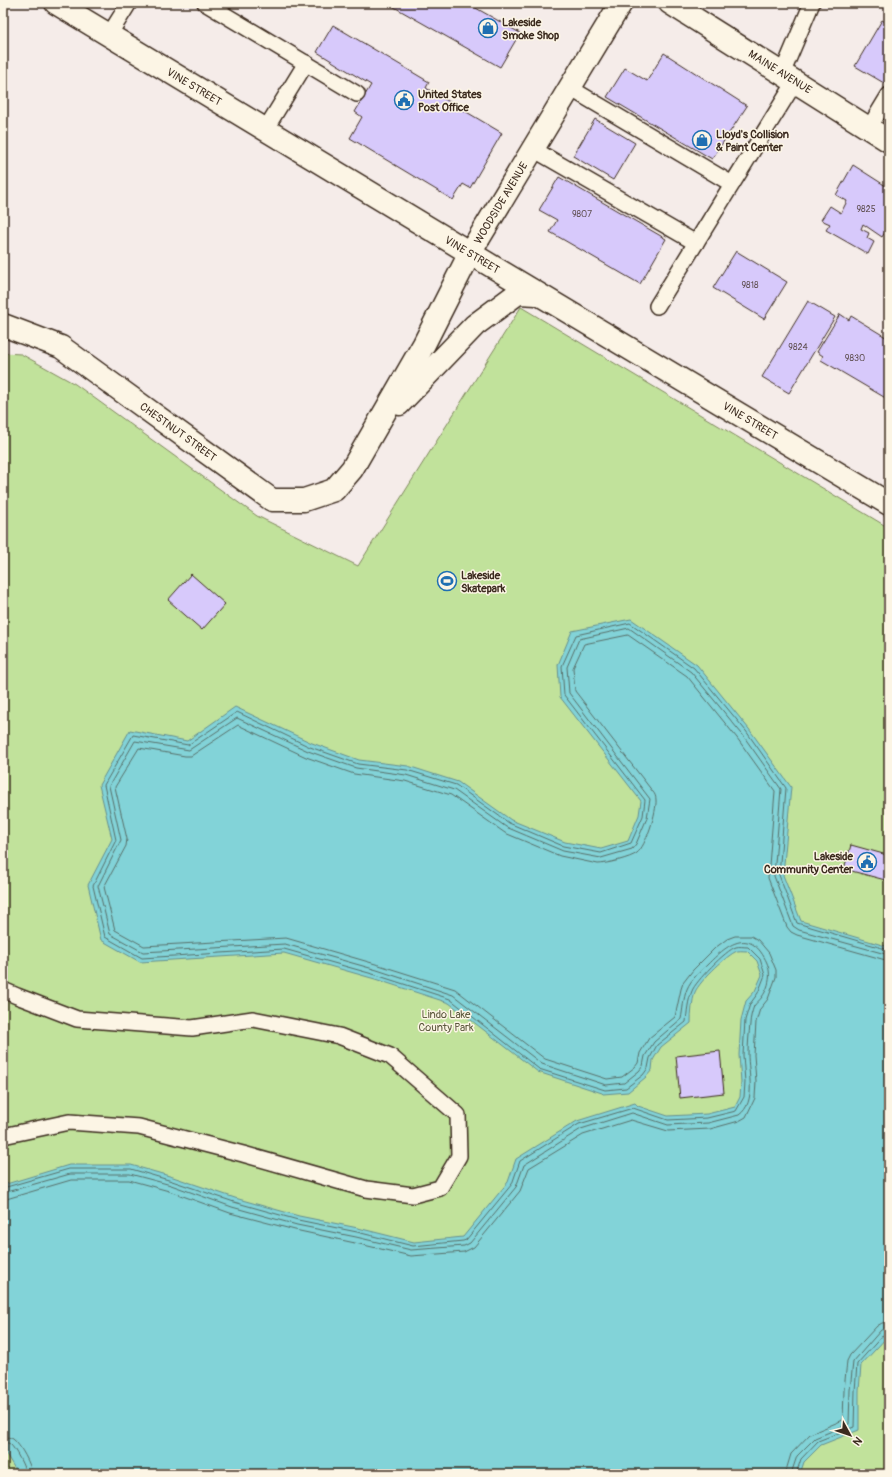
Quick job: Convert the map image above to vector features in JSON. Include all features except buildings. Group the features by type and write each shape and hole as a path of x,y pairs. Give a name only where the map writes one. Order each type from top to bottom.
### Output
{"street":[{"name":"VINE STREET","path":"56,3 470,254 889,504"},
{"name":"WOODSIDE AVENUE","path":"352,469 424,344 470,254 621,3"},
{"name":"MAINE AVENUE","path":"670,3 889,141"},
{"path":"373,431 475,325 518,293 537,294"},
{"name":"CHESTNUT STREET","path":"3,325 60,347 272,500 304,500 334,490 352,469"}],"lane":[{"path":"109,36 129,3"},
{"path":"205,3 357,94"},
{"path":"657,306 732,184 789,78 812,3"},
{"path":"266,130 306,63"},
{"path":"570,88 732,184"},
{"path":"868,128 889,96"},
{"path":"533,150 696,243"},
{"path":"3,990 78,1019 192,1028 253,1019 339,1036 390,1056 458,1115 458,1156 440,1188 413,1195 366,1190 243,1154 139,1127 70,1122 3,1136"}],"green space":[{"name":"Lindo Lake County Park","path":"521,307 889,528 889,1474 3,1474 3,353 21,354 75,384 257,516 358,566"}],"water":[{"path":"631,619 697,665 749,729 791,787 783,875 801,921 889,947 889,1335 861,1365 859,1430 821,1445 804,1462 800,1474 18,1474 3,1449 3,1185 69,1165 131,1165 173,1177 235,1198 299,1216 358,1228 414,1242 463,1237 508,1182 516,1159 577,1121 635,1103 638,1106 668,1116 707,1114 735,1107 740,1097 741,1082 739,1055 741,1020 746,1001 755,991 762,975 757,961 747,951 738,951 730,955 702,982 695,992 691,1023 661,1047 653,1060 652,1070 646,1077 628,1092 603,1094 538,1072 449,1003 375,979 284,953 140,962 101,940 88,885 112,839 99,785 130,730 187,741 235,707 312,743 359,760 408,766 458,782 511,820 565,842 601,849 628,841 639,815 641,801 560,697 558,665 572,631"}],"place":[{"name":"Lakeside Smoke Shop","path":"488,28"},
{"name":"United States Post Office","path":"404,100"},
{"name":"Lloyd's Collision & Paint Center","path":"702,140"},
{"name":"Lakeside Skatepark","path":"447,581"},
{"name":"Lakeside Community Center","path":"867,862"}]}
